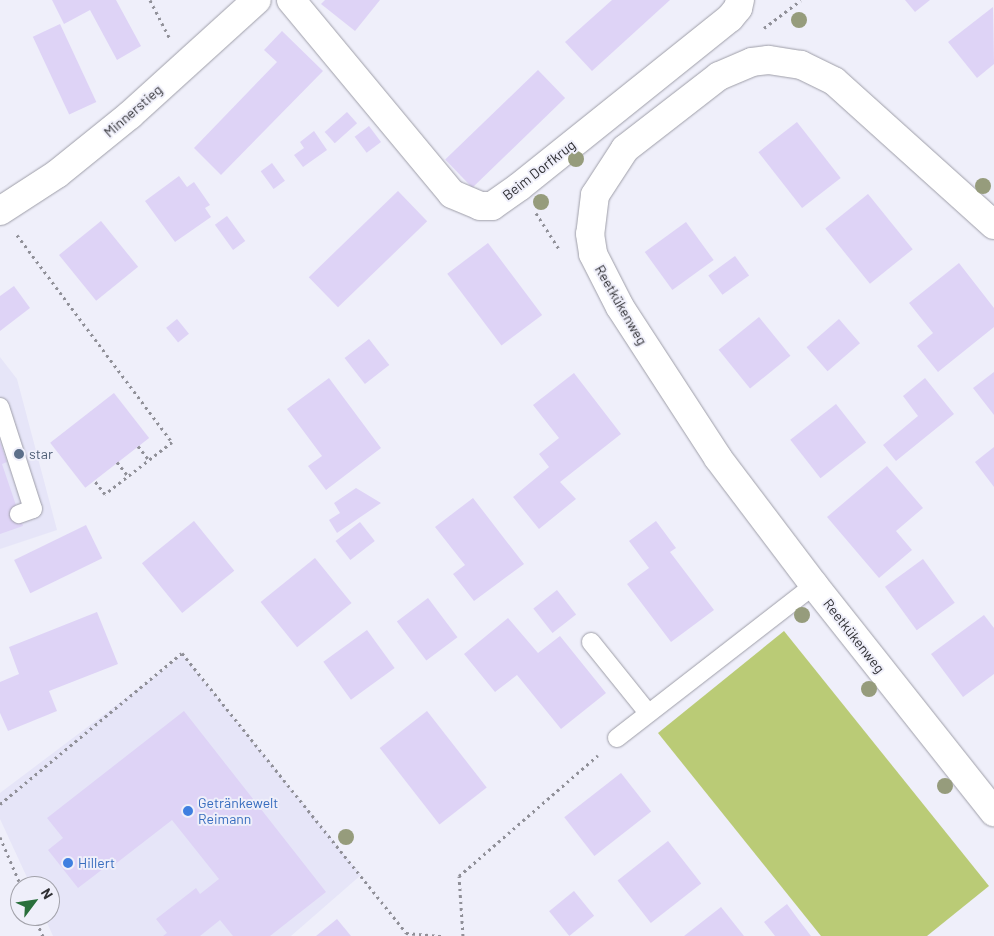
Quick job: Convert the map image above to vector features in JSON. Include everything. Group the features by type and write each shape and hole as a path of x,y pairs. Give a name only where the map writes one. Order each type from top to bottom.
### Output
{"street":[{"name":"Minnerstieg","path":"6,220 184,66 257,0"},
{"name":"Beim Dorfkrug","path":"291,0 452,194 480,206 492,206 519,187 730,18 738,8 740,0"},
{"name":"Reetkükenweg","path":"994,225 853,95 819,71 785,61 752,62 719,76 625,149 595,195 590,234 593,254 616,300 718,458 814,585 994,812"}],"lane":[{"path":"0,407 33,510 19,514"},
{"path":"617,738 814,585"},
{"path":"591,642 648,713"}],"path":[{"path":"150,0 184,66"},
{"path":"6,220 172,442 105,494 94,480"},
{"path":"138,446 149,460"},
{"path":"117,462 128,476"},
{"path":"0,804 182,653 406,933 443,936"},
{"path":"463,936 459,876 617,738"},
{"path":"0,837 17,876"}],"shaded area":[{"name":"star","path":"0,357 17,379 57,530 0,549"},
{"path":"183,655 361,875 291,936 53,936 48,926 60,926 60,876 26,876 0,819 0,793"}],"green space":[{"path":"784,631 989,886 927,936 821,936 658,733"}],"building":[{"path":"52,0 116,0 141,46 117,60 90,10 64,24"},
{"path":"325,0 380,0 355,31 321,4"},
{"path":"612,0 670,0 592,71 565,42"},
{"path":"905,0 930,0 915,12"},
{"path":"993,7 994,64 977,78 948,42"},
{"path":"60,24 96,102 69,115 33,37"},
{"path":"282,31 323,71 221,175 194,148 277,62 264,50"},
{"path":"538,70 565,98 472,188 445,160"},
{"path":"347,112 357,123 335,143 325,132"},
{"path":"797,122 841,178 802,208 758,152"},
{"path":"369,126 381,142 367,153 355,137"},
{"path":"314,131 327,150 303,167 294,155 304,148 300,142"},
{"path":"272,163 285,181 274,189 261,171"},
{"path":"179,176 187,187 194,182 210,205 205,208 211,217 175,242 145,201"},
{"path":"398,191 427,221 338,307 309,277"},
{"path":"868,194 913,249 870,284 825,229"},
{"path":"227,216 245,241 233,250 215,225"},
{"path":"101,221 138,267 96,301 59,255"},
{"path":"686,222 714,260 672,290 645,252"},
{"path":"488,243 542,315 501,346 447,274"},
{"path":"735,256 749,275 722,295 708,275"},
{"path":"959,263 994,308 994,327 938,372 917,346 933,333 909,303"},
{"path":"14,286 30,308 0,331 0,296"},
{"path":"759,317 790,356 750,389 719,350"},
{"path":"177,319 189,334 178,343 166,328"},
{"path":"839,319 860,343 828,371 807,347"},
{"path":"369,339 389,365 365,384 345,358"},
{"path":"994,372 994,415 973,388"},
{"path":"574,373 621,434 560,482 576,499 539,529 513,497 549,467 539,454 559,438 533,405"},
{"path":"329,378 381,448 326,490 308,466 322,456 287,409"},
{"path":"925,378 954,414 896,461 883,445 918,416 903,396"},
{"path":"114,393 149,438 85,488 50,443"},
{"path":"836,404 866,443 820,478 790,440"},
{"path":"0,442 7,462 2,464 23,526 0,534"},
{"path":"994,447 994,487 975,462"},
{"path":"887,466 923,508 896,531 912,550 879,578 827,517"},
{"path":"356,488 381,503 337,533 329,520 340,513 334,503"},
{"path":"473,498 524,564 474,601 453,574 465,565 435,527"},
{"path":"194,521 234,571 182,613 142,563"},
{"path":"656,521 676,548 670,552 714,610 671,642 627,584 649,568 629,541"},
{"path":"360,522 375,541 350,560 336,541"},
{"path":"86,525 102,558 30,593 14,560"},
{"path":"315,558 352,603 297,647 261,602"},
{"path":"923,559 955,603 917,630 885,587"},
{"path":"557,590 576,614 552,633 533,608"},
{"path":"428,598 457,637 426,661 397,621"},
{"path":"97,612 118,664 49,691 57,711 8,731 0,713 0,682 19,674 9,647"},
{"path":"984,615 994,628 994,674 963,697 931,654"},
{"path":"508,618 538,653 560,636 606,693 561,729 517,675 495,692 464,654"},
{"path":"367,630 395,668 351,700 323,662"},
{"path":"184,711 326,892 270,936 233,936 220,920 200,936 163,936 167,933 156,919 196,888 200,894 219,879 172,820 114,865 112,862 78,888 48,850 63,838 47,818"},
{"path":"427,711 487,787 439,824 380,748"},
{"path":"621,773 651,812 594,856 564,817"},
{"path":"668,841 701,884 651,923 618,880"},
{"path":"574,891 594,916 569,936 549,911"},
{"path":"787,904 811,936 775,936 764,922"},
{"path":"721,907 744,936 684,936"},
{"path":"337,919 351,936 316,936"}],"place":[{"name":"star","path":"19,454"},
{"name":"Getränkewelt Reimann","path":"188,811"},
{"name":"Hillert","path":"68,863"}]}
